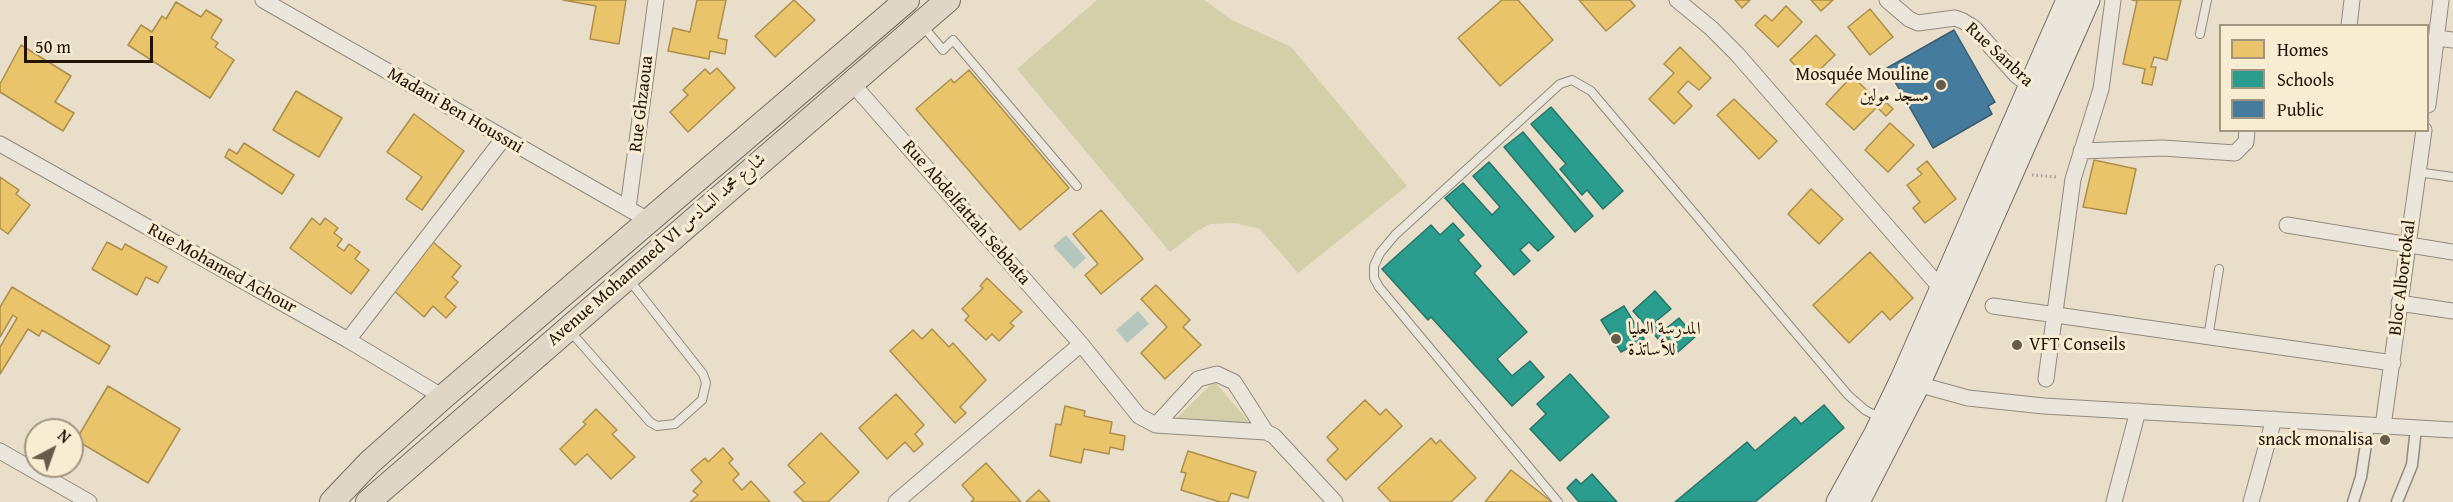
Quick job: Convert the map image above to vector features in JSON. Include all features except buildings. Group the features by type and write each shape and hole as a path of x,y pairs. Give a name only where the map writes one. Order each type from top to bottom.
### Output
{"main road":[{"name":"Avenue Mohammed VI شارع محمد السادس","path":"332,502 369,463 638,214 907,0"},
{"name":"Avenue Mohammed VI شارع محمد السادس","path":"368,502 567,327 948,0"},
{"path":"2038,92 2067,0"},
{"path":"1859,502 2038,92 2089,0"},
{"path":"1837,502 1882,419 1910,382"}],"street":[{"name":"Madani Ben Houssni","path":"265,0 503,139 638,214"},
{"name":"Rue Ghzaoua","path":"638,214 656,0"},
{"path":"1677,0 1711,28 1737,54 1948,296"},
{"name":"Rue Sanbra","path":"1887,0 1908,20 1918,23 1955,18 1963,21 1974,28 2038,92"},
{"path":"2046,379 2073,179 2101,89 2114,0"},
{"path":"2349,24 2352,0"},
{"path":"2429,92 2441,0"},
{"path":"2437,38 2453,40"},
{"name":"Rue Abdelfattah Sebbata","path":"851,82 1081,344 1139,416 1156,425"},
{"path":"2081,151 2163,148 2235,153 2246,142 2247,132"},
{"name":"Bloc Albortokal","path":"2376,425 2392,363 2406,242 2424,132"},
{"path":"348,340 503,139"},
{"name":"Rue Mohamed Achour","path":"0,144 348,340 442,397"},
{"path":"2287,225 2406,242 2453,252"},
{"path":"2399,303 2453,311"},
{"path":"1994,306 2392,363"},
{"path":"896,502 1081,344"},
{"path":"1156,425 1198,379 1217,374 1234,382 1266,432 1285,445 1335,502"},
{"path":"1910,382 1968,398 2453,430"},
{"path":"2114,502 2138,411"},
{"path":"2251,502 2274,418"},
{"path":"1156,425 1266,432"},
{"path":"2353,502 2376,425"},
{"path":"2397,502 2412,465 2416,428"},
{"path":"0,451 81,500"}],"lane":[{"path":"2200,34 2207,0"},
{"path":"920,23 943,50 953,40 1077,186"},
{"path":"1558,502 1379,287 1374,278 1374,266 1380,253 1395,235 1560,84 1572,80 1591,91 1848,395 1864,410 1882,419"},
{"path":"2417,172 2453,177"},
{"path":"2208,338 2219,269"},
{"path":"567,327 650,422 657,426 675,424 702,400 706,383 703,374 626,277"}],"path":[{"path":"2032,175 2073,179"}],"shaded area":[{"path":"1097,0 1204,0 1232,20 1291,47 1407,186 1298,273 1260,229 1235,223 1210,224 1170,252 1017,69"},
{"path":"1066,235 1086,258 1074,269 1053,246"},
{"path":"1138,311 1149,324 1127,343 1116,330"},
{"path":"1214,381 1250,423 1176,419"}],"place":[{"name":"Mosquée Mouline مسجد مولين","path":"1941,85"},
{"name":"المدرسة العليا للأساتذة","path":"1616,339"},
{"name":"VFT Conseils","path":"2017,345"},
{"name":"snack monalisa","path":"2385,440"}]}
